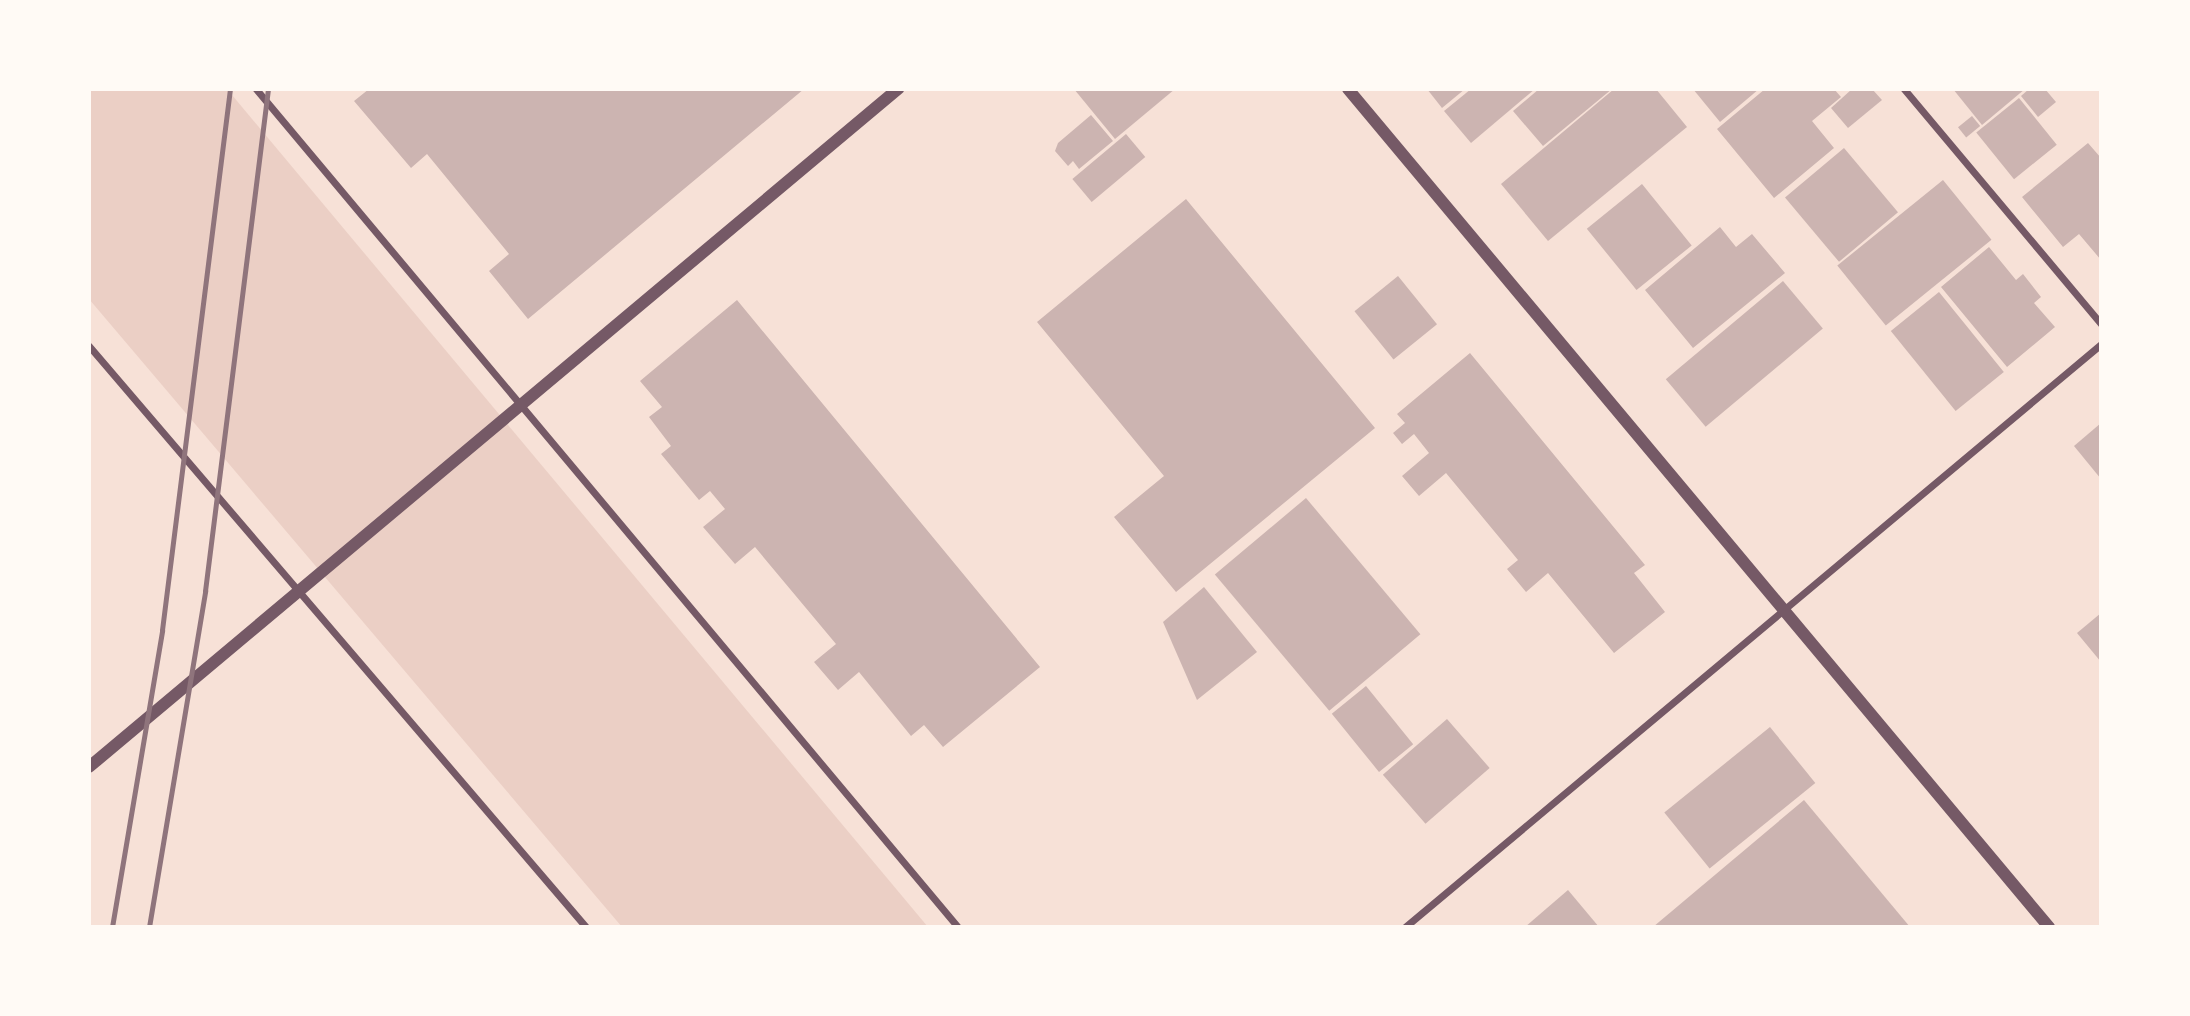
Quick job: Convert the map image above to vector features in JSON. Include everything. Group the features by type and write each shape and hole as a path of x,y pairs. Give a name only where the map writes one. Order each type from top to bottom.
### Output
{"street":[{"path":"256,89 958,927"},
{"path":"89,766 898,89"},
{"path":"1348,89 2049,927"},
{"path":"1904,89 2101,324"},
{"path":"1405,927 2101,344"},
{"path":"89,346 303,588 586,927"}],"shaded area":[{"path":"89,89 227,89 928,927 622,927 89,299"}],"building":[{"path":"369,89 804,89 528,319 489,271 509,254 427,154 411,168 354,101"},
{"path":"1074,89 1175,89 1115,139"},
{"path":"1427,89 1465,89 1442,108"},
{"path":"1471,89 1535,89 1471,143 1444,111"},
{"path":"1539,89 1612,89 1543,146 1513,111"},
{"path":"1614,89 1656,89 1687,127 1548,241 1501,184"},
{"path":"1693,89 1759,89 1720,122"},
{"path":"1765,89 1834,89 1841,97 1812,121 1834,148 1774,198 1717,129"},
{"path":"1852,89 1872,89 1882,100 1848,128 1831,108"},
{"path":"1953,89 2025,89 1982,125"},
{"path":"2029,89 2045,89 2056,102 2038,117 2021,96"},
{"path":"2019,98 2057,145 2014,179 1976,133"},
{"path":"1091,115 1113,141 1079,169 1073,161 1068,166 1055,151 1058,143"},
{"path":"1972,116 1980,126 1966,137 1958,127"},
{"path":"1126,134 1145,157 1092,202 1072,179"},
{"path":"2088,143 2101,158 2101,260 2079,234 2063,247 2022,197"},
{"path":"1844,148 1898,212 1839,262 1785,197"},
{"path":"1943,180 1991,240 1886,325 1837,266"},
{"path":"1642,184 1692,245 1637,290 1587,229"},
{"path":"1186,199 1375,428 1176,592 1114,517 1164,476 1037,322"},
{"path":"1720,227 1736,247 1752,234 1785,273 1693,348 1645,290"},
{"path":"1989,247 2016,280 2023,274 2041,297 2034,303 2055,327 2007,367 1941,287"},
{"path":"1398,276 1437,324 1393,359 1354,311"},
{"path":"1783,281 1823,328 1706,427 1666,379"},
{"path":"1939,292 2004,372 1956,411 1891,331"},
{"path":"737,300 1040,667 943,747 924,725 911,736 859,672 838,690 814,662 836,644 755,547 735,564 703,527 725,509 710,491 699,500 661,454 671,446 649,417 662,407 640,381"},
{"path":"1470,353 1645,565 1634,573 1665,612 1614,653 1548,573 1526,592 1507,569 1518,560 1446,473 1419,496 1402,476 1429,453 1414,434 1402,444 1393,433 1405,423 1397,414"},
{"path":"2101,423 2101,479 2074,446"},
{"path":"1306,498 1420,634 1329,711 1215,574"},
{"path":"1204,587 1257,652 1197,700 1163,622"},
{"path":"2101,613 2101,662 2077,633"},
{"path":"1366,686 1413,744 1379,772 1332,714"},
{"path":"1447,719 1490,768 1425,824 1383,775"},
{"path":"1770,727 1815,783 1710,869 1664,813"},
{"path":"1804,800 1910,927 1653,927"},
{"path":"1568,890 1599,927 1525,927"}],"railway":[{"path":"112,927 162,630 230,89"},
{"path":"149,927 205,591 268,89"}]}
